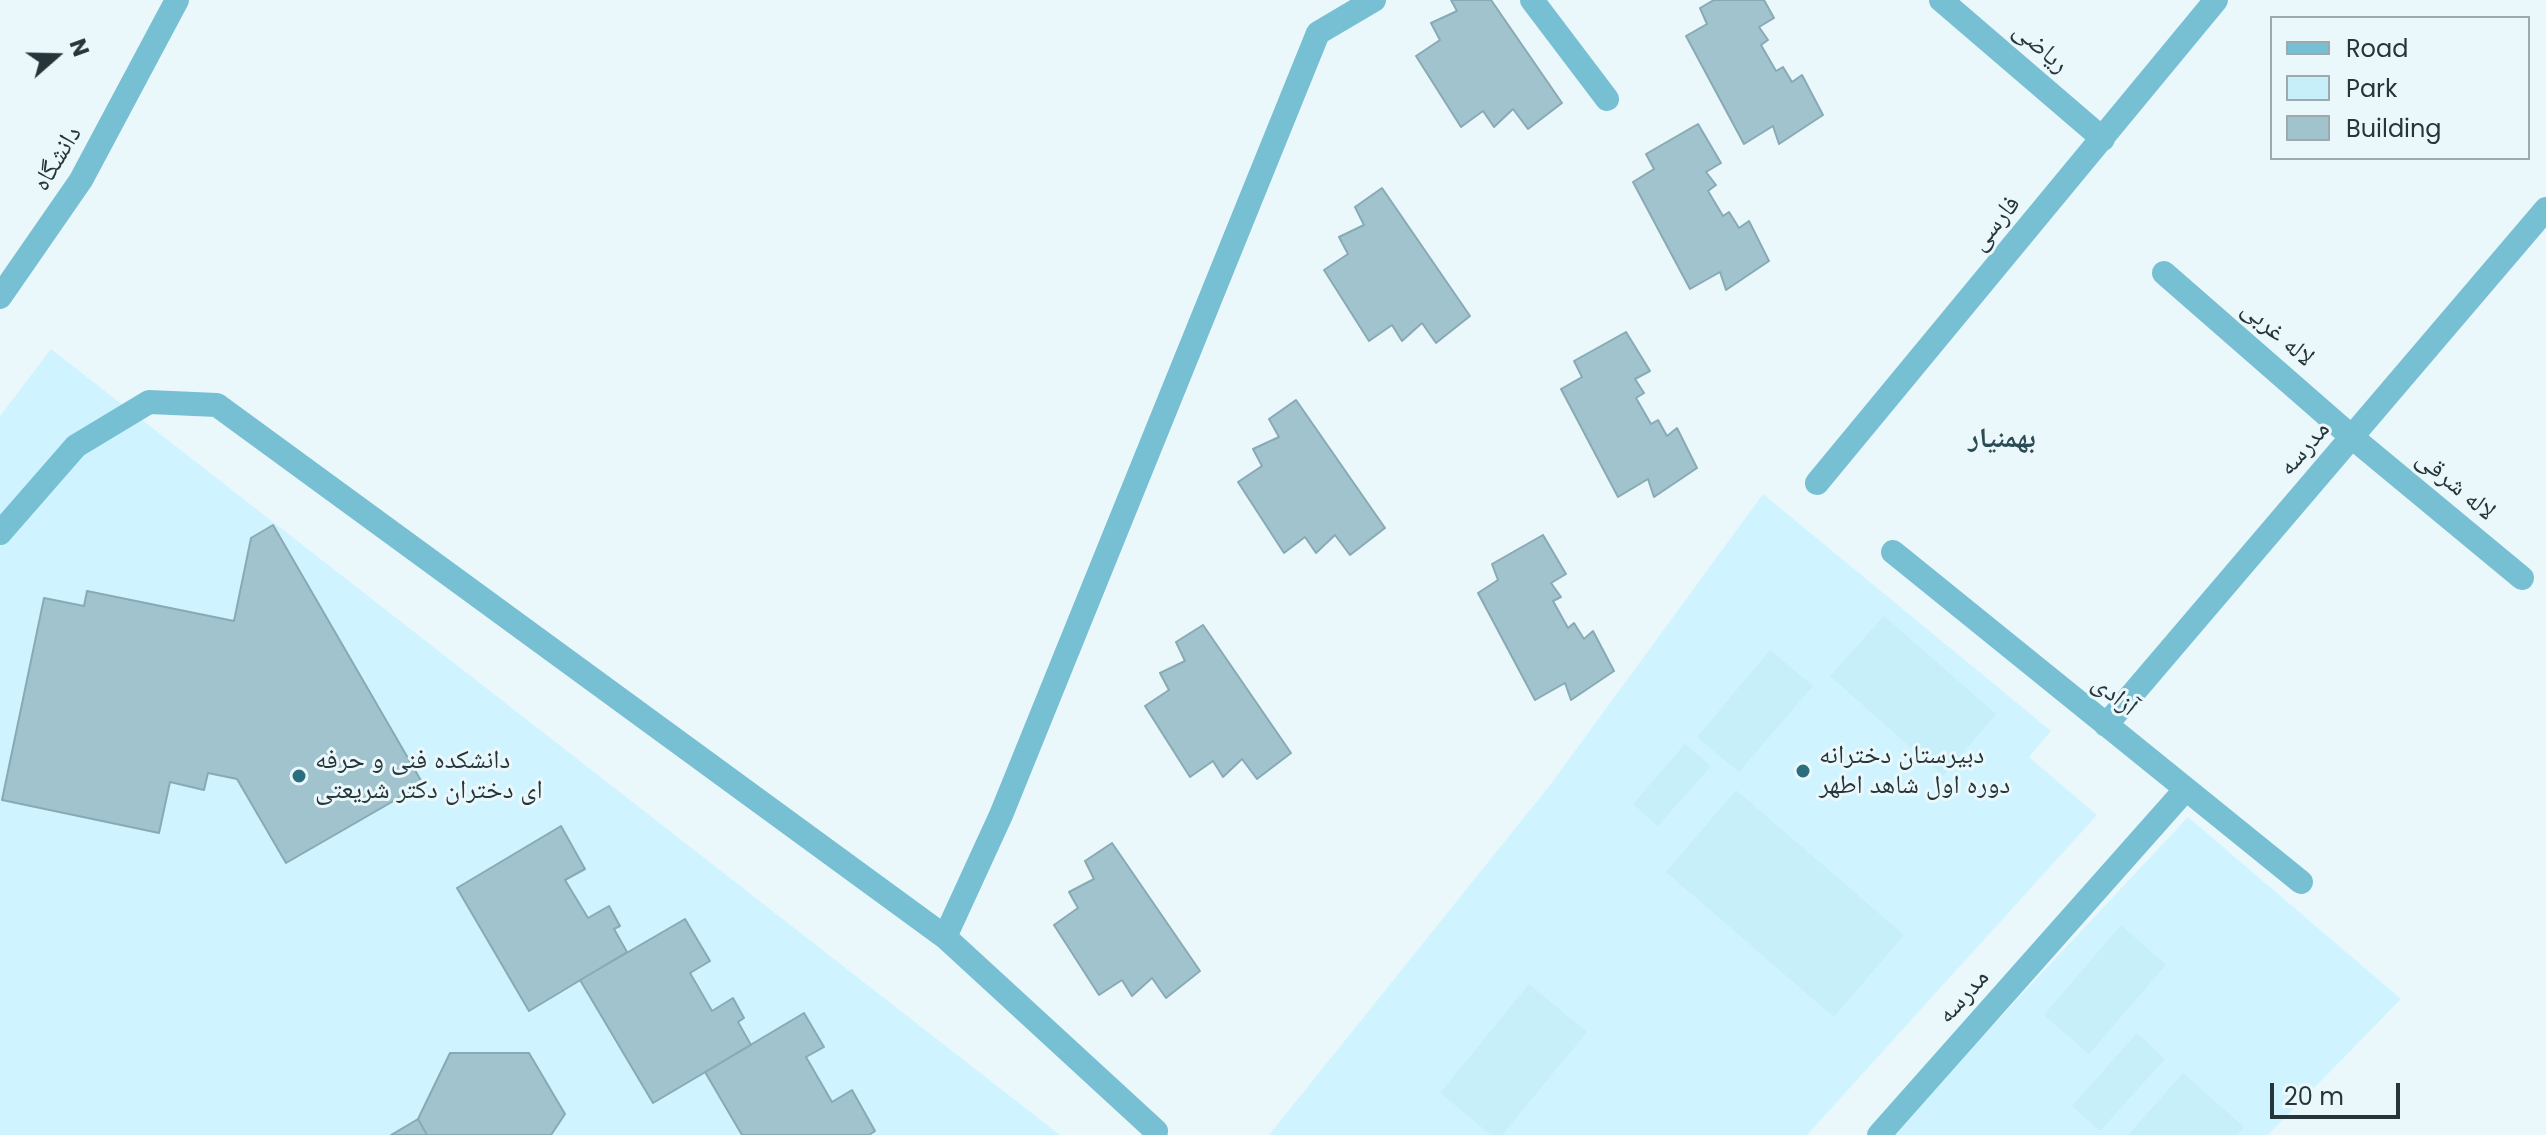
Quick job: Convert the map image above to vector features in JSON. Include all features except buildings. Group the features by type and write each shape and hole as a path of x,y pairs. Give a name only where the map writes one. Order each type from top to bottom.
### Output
{"street":[{"name":"دانشگاه","path":"0,297 81,180 177,0"},
{"path":"945,937 1001,815 1318,33 1374,0"},
{"path":"1532,0 1607,99"},
{"name":"ریاضی","path":"1941,0 2103,139"},
{"name":"فارسی","path":"1817,483 2216,0"},
{"name":"مدرسه","path":"2106,725 2546,209"},
{"name":"لاله غربی","path":"2164,273 2353,438"},
{"path":"0,533 76,446 149,402 217,405 945,937 1156,1131 1155,1135"},
{"name":"لاله شرقی","path":"2353,438 2522,578"},
{"name":"آزادی","path":"1893,552 2301,882"},
{"name":"مدرسه","path":"1879,1135 2186,789"}],"shaded area":[{"name":"دانشکده فنی و حرفه ای دختران دکتر شریعتی","path":"51,349 1060,1135 0,1135 0,416"},
{"path":"1763,494 2051,731 2029,757 2097,815 1807,1135 1269,1135 1550,785"},
{"path":"2188,817 2401,999 2268,1135 1890,1135"}],"green space":[{"path":"1884,616 1996,714 1943,776 1830,676"},
{"path":"1770,650 1813,686 1739,772 1697,737"},
{"path":"1685,744 1711,766 1658,826 1633,804"},
{"path":"1736,790 1904,935 1834,1017 1666,872"},
{"path":"2121,925 2166,965 2089,1054 2044,1015"},
{"path":"1529,984 1587,1032 1502,1135 1491,1135 1440,1093"},
{"path":"2137,1033 2165,1059 2100,1131 2072,1106"},
{"path":"2183,1073 2244,1127 2237,1135 2128,1135"}],"place":[{"name":"دبیرستان دخترانه دوره اول شاهد اطهر","path":"1803,771"},
{"name":"دانشکده فنی و حرفه ای دختران دکتر شریعتی","path":"299,776"}],"district":[{"name":"بهمنیار","path":"2002,440"}]}
